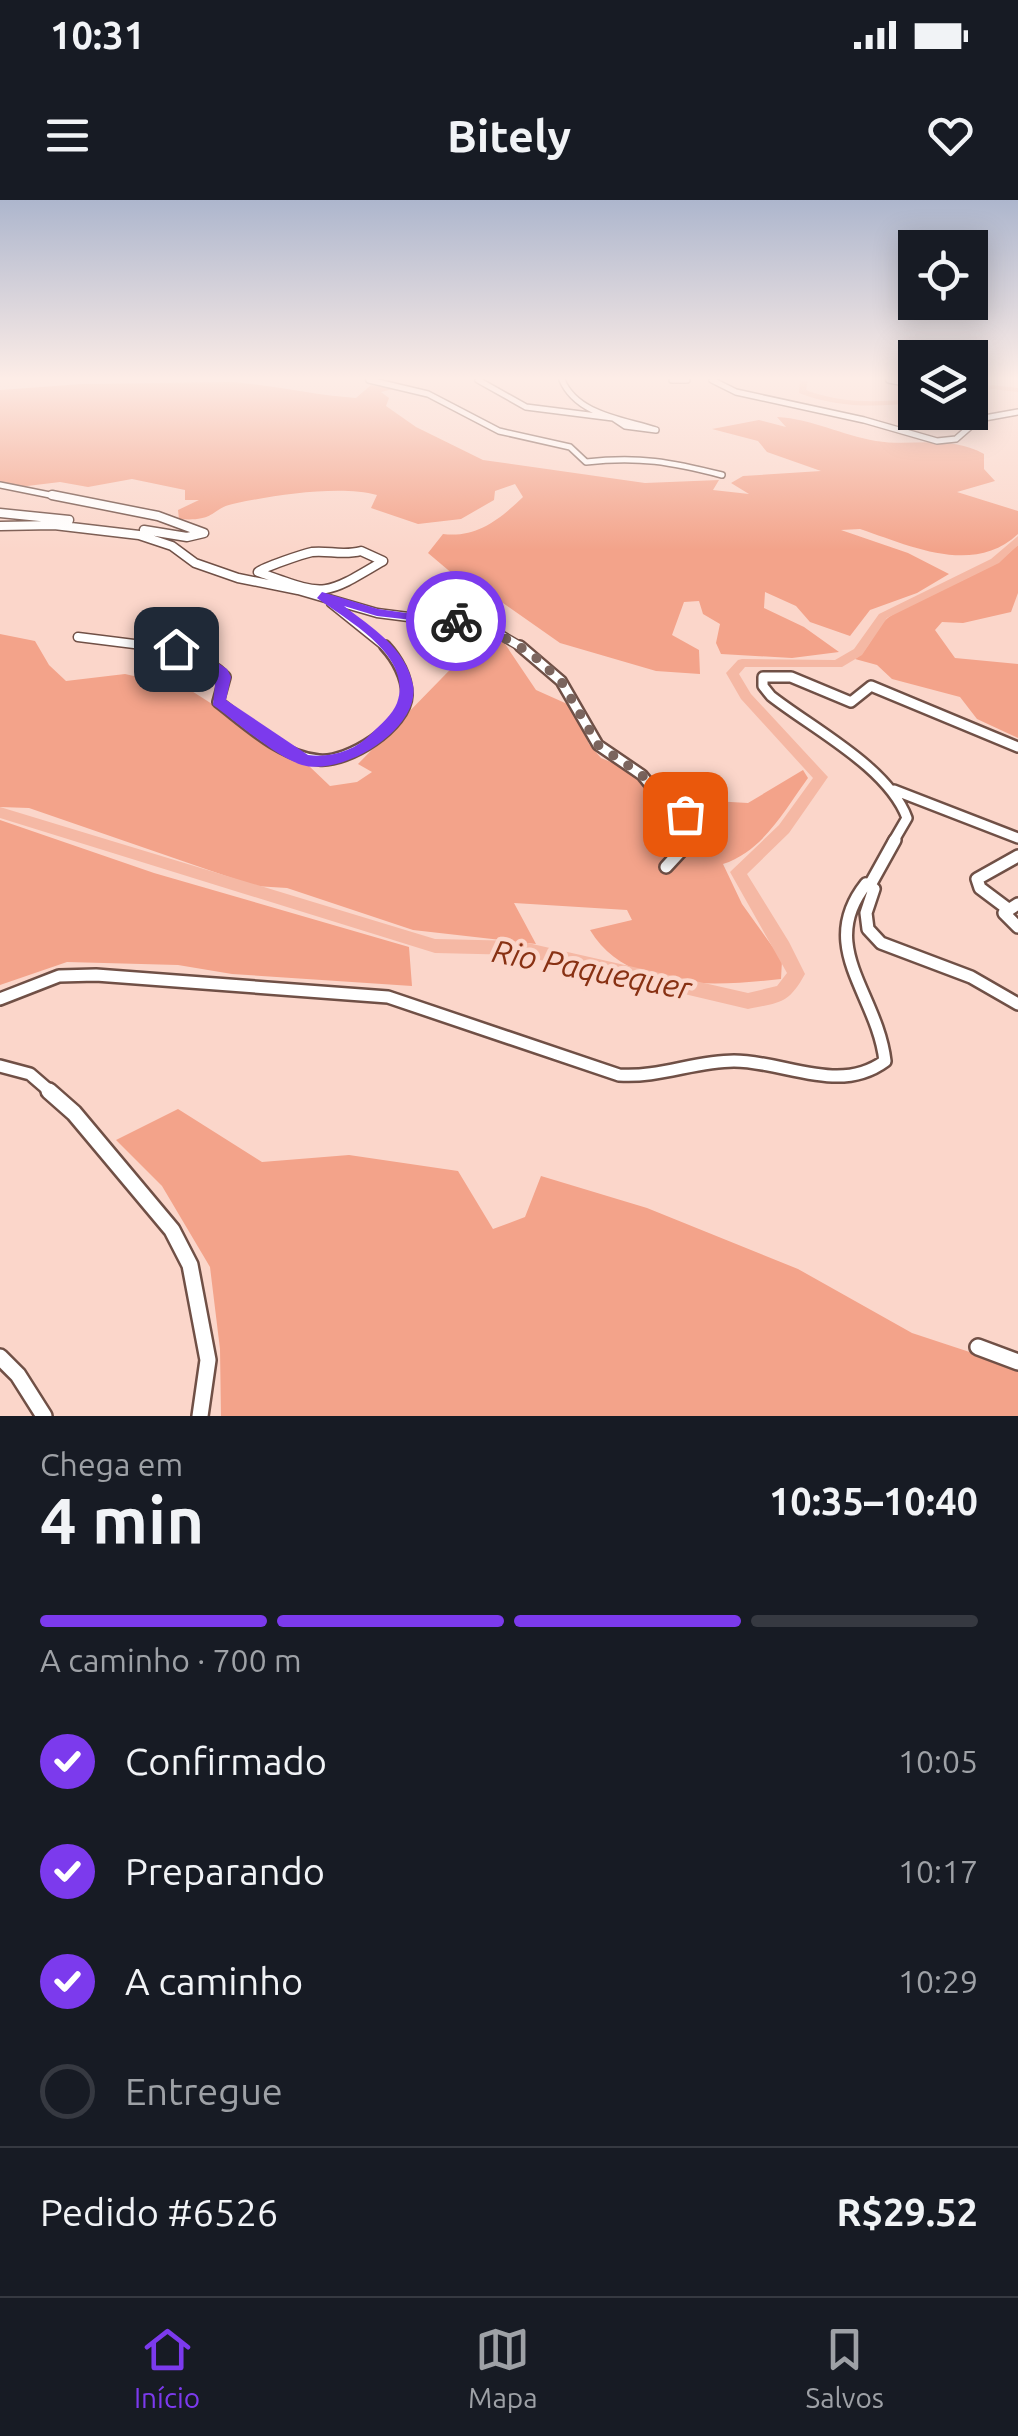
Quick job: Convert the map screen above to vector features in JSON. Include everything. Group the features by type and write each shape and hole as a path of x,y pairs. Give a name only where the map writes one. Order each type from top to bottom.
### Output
{"street":[{"path":"528,437 570,447 586,462 628,457 661,459 722,475"},
{"path":"919,437 950,441 955,437"},
{"path":"0,485 158,516 204,533 188,537 0,513"},
{"path":"1,526 108,530 152,538 172,546 195,563 238,578 302,589 334,591 383,560 360,551 341,556 312,552 290,562 268,564 259,571 302,589 322,596 377,612 471,623 507,636 524,648 561,681 598,745 642,775 659,796 688,818 691,840 666,866"},
{"path":"108,530 120,528"},
{"path":"78,636 176,649 200,657 224,677 218,702 304,760 332,761 370,744 403,708 407,687 398,662 382,641 322,596"},
{"path":"0,1000 59,976 96,975 313,990 388,997 619,1075 646,1079 746,1061 804,1074 877,1070 885,1060 882,1035 854,974 843,928 858,892 870,885 907,818 906,808 889,787 771,696 763,686 763,677 791,677 851,702 870,686 1018,747"},
{"path":"889,787 1018,838"},
{"path":"1018,856 977,879 980,888 1013,906 1004,913 1018,926"},
{"path":"870,885 874,888 866,912 868,929 880,943 972,977 1018,1004"},
{"path":"0,1066 30,1074 74,1113 142,1189 172,1230 190,1265 208,1360 200,1416"},
{"path":"978,1348 1018,1362"},
{"path":"0,1357 18,1374 44,1416"}],"shaded area":[{"path":"0,437 436,437 483,460 645,483 719,480 713,490 749,494 731,483 743,476 821,471 767,452 758,441 742,437 858,437 957,444 984,454 984,469 995,481 957,492 1018,511 1018,534 1000,547 962,555 921,549 860,529 841,530 908,553 949,574 917,593 870,610 850,636 810,622 796,606 765,592 764,608 804,627 839,652 792,658 721,654 716,643 720,624 703,614 699,601 684,602 672,635 699,650 700,674 656,671 560,643 503,603 467,586 428,553 443,534 476,530 505,513 523,497 515,484 495,491 494,500 461,519 418,524 371,508 377,495 362,492 270,497 228,505 207,517 179,519 178,510 199,500 185,500 185,490 132,479 88,487 60,482 19,487 0,482"},
{"path":"1018,545 1018,593 1011,612 963,623 942,622 935,630 955,658 1018,664 1018,738 977,719 960,697 892,679 877,665 855,659 889,617 972,576"},
{"path":"0,634 35,641 49,665 66,681 125,674 187,688 309,766 330,786 357,782 372,772 358,764 481,638 501,638 536,690 574,707 589,744 601,758 638,773 650,795 675,806 690,839 711,835 720,812 696,800 748,803 803,770 808,778 761,840 723,864 742,904 782,960 781,979 729,983 675,981 627,965 606,950 590,930 632,920 627,910 514,903 536,944 413,930 287,888 255,886 29,808 0,807"},
{"path":"0,820 154,873 409,947 412,986 232,974 178,965 67,962 0,985"},
{"path":"178,1109 262,1162 349,1155 458,1171 493,1229 525,1217 541,1176 647,1208 798,1269 912,1333 1018,1368 1018,1416 221,1416 220,1349 210,1267 162,1186 116,1140"}],"waterway":[{"name":"Rio Paquequer","path":"0,812 435,946 519,948 748,1001 783,993 796,974 738,872 784,829 821,777 746,696 732,673 742,663 838,664 858,652 883,616 995,561 1018,539"}],"way so far":[{"path":"456,621 507,636 532,654 561,681 598,745 646,778 659,796 685,814"}],"route":[{"path":"176,649 200,657 222,672 224,682 218,702 304,760 323,762 359,752 370,744 403,708 407,687 398,662 382,641 322,596 377,612 456,621"}]}
